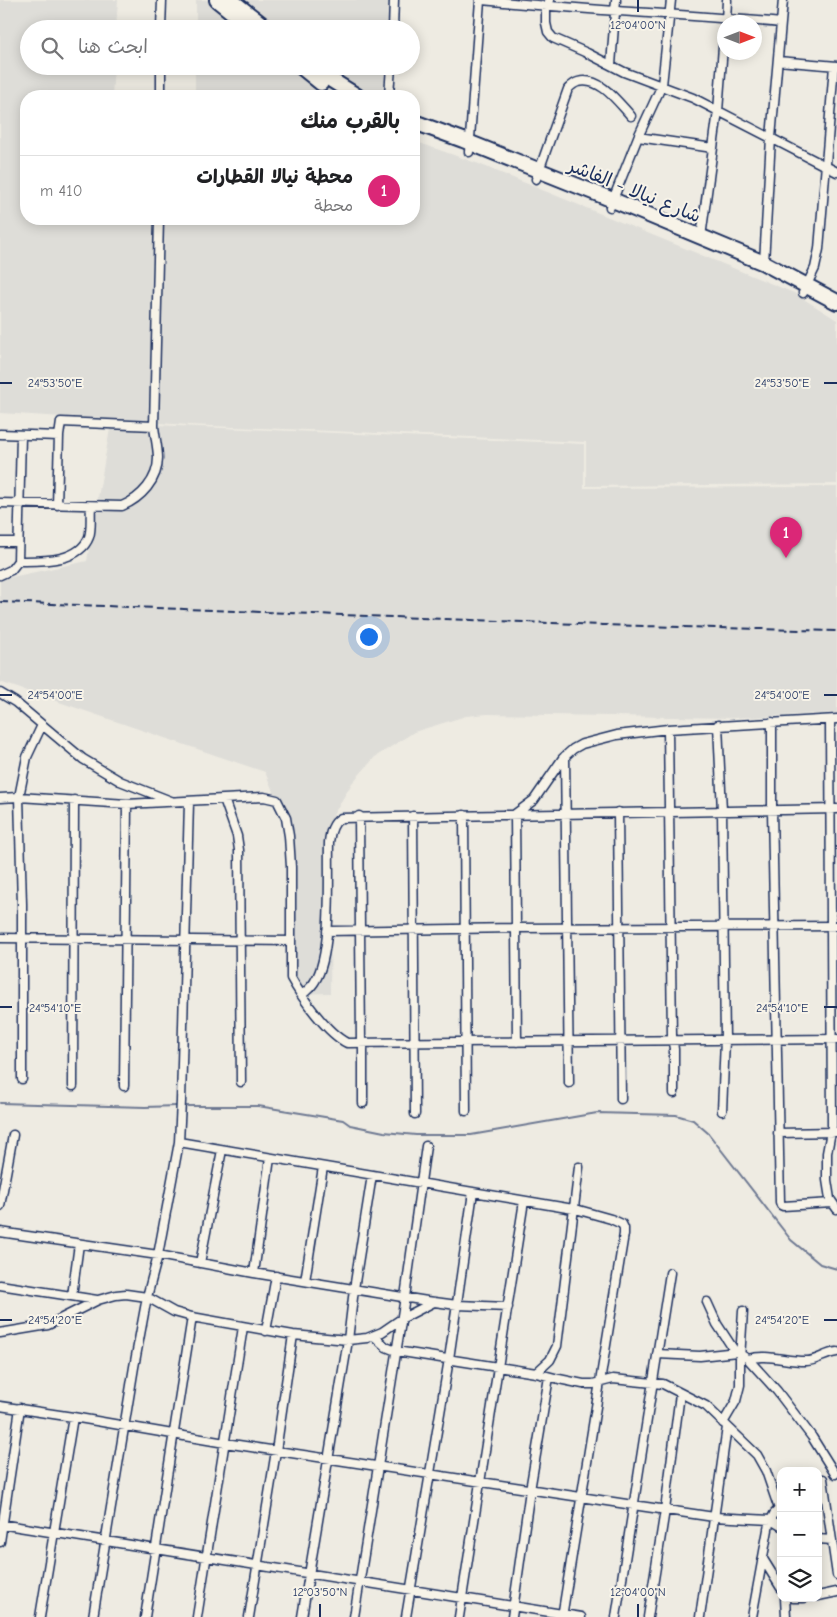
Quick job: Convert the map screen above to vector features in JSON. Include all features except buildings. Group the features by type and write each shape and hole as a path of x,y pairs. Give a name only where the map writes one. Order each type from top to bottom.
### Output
{"highway":[{"path":"217,0 234,6 255,20"},
{"path":"234,6 246,20"},
{"path":"320,75 334,90"},
{"path":"323,75 348,90"},
{"name":"شارع نيالا - الفاشر","path":"420,125 538,175 701,237 764,264 805,289 837,312"},
{"name":"شارع نيالا - الفاشر","path":"420,133 469,147"},
{"name":"شارع نيالا - الفاشر","path":"611,204 734,260 837,302"}],"street":[{"path":"162,0 162,20"},
{"path":"393,20 394,0"},
{"path":"469,147 481,0 548,3 615,11 717,19"},
{"path":"611,65 616,0"},
{"path":"611,204 638,137 662,85 671,0"},
{"path":"726,15 727,0"},
{"path":"764,264 771,138 783,0"},
{"path":"548,3 548,32 553,38 624,72 693,98 837,172"},
{"path":"762,22 781,23"},
{"path":"701,237 718,110 722,60"},
{"path":"778,61 836,66 819,249 815,268 805,289"},
{"path":"161,75 161,90"},
{"path":"389,90 390,75"},
{"path":"538,175 568,89 577,82 587,82 600,86 631,116"},
{"path":"638,137 713,148"},
{"path":"0,503 122,506 132,502 148,488 156,469 158,458 154,426 159,225"},
{"path":"57,505 61,422 154,426"},
{"path":"0,434 59,436"},
{"path":"0,575 11,570 18,561 21,435"},
{"path":"18,561 58,560 85,545 90,535 91,506"},
{"path":"0,542 18,542"},
{"path":"0,693 15,702 83,759 135,787 176,802"},
{"path":"515,814 534,800 551,774 566,756 572,749 582,744 617,736 668,729 833,719 834,1132 827,1153 827,1180 828,1194 837,1209"},
{"path":"772,722 776,1039 781,1205 832,1202"},
{"path":"22,1079 19,796 28,757 42,726"},
{"path":"718,726 722,811 724,1040 722,1111"},
{"path":"668,729 674,1093"},
{"path":"566,756 569,1083"},
{"path":"0,798 19,796 127,804 270,797 277,800 283,810 288,826 290,843 291,978 322,1021 339,1038 347,1043 834,1039"},
{"path":"224,799 238,844 241,1082"},
{"path":"73,1086 74,800"},
{"path":"93,1617 147,1297 158,1255 179,1142 182,1101 184,940 189,802"},
{"path":"124,1086 127,804"},
{"path":"302,995 312,986 319,974 326,946 330,835 332,828 339,819 359,816 834,809"},
{"path":"618,812 621,1099"},
{"path":"515,814 517,1042"},
{"path":"464,815 466,1110"},
{"path":"359,816 363,1103"},
{"path":"413,816 413,1043 415,1114"},
{"path":"327,931 465,928 834,926"},
{"path":"0,938 291,941"},
{"path":"778,1133 834,1132"},
{"path":"0,1206 13,1135"},
{"path":"179,1142 573,1209 620,1222 624,1228 617,1277 562,1616"},
{"path":"354,1617 405,1297 426,1146"},
{"path":"200,1263 222,1150"},
{"path":"254,1273 270,1158"},
{"path":"305,1281 323,1167"},
{"path":"536,1373 550,1360 557,1346 579,1167"},
{"path":"302,1617 348,1340 372,1175"},
{"path":"406,1617 449,1359 473,1192"},
{"path":"459,1617 524,1201"},
{"path":"0,1232 158,1255 254,1273 434,1302 508,1307"},
{"path":"72,1296 79,1244"},
{"path":"616,1617 670,1273"},
{"path":"266,1331 276,1276"},
{"path":"0,1285 98,1300"},
{"path":"0,1332 48,1325 98,1300 116,1294 126,1294 147,1297 174,1312 192,1317 293,1335 348,1340 374,1336 434,1302"},
{"path":"707,1302 717,1324 738,1353 748,1359 777,1391 804,1426 836,1474 822,1480"},
{"path":"700,1617 725,1425 739,1389 738,1353 743,1311"},
{"path":"145,1617 192,1317"},
{"path":"197,1617 243,1327"},
{"path":"249,1617 293,1335"},
{"path":"374,1336 386,1347 396,1351 499,1366 583,1384 593,1384 613,1379 663,1384 706,1406 758,1455 777,1500"},
{"path":"748,1359 762,1356 808,1361 837,1352"},
{"path":"657,1354 700,1356 738,1353"},
{"path":"512,1617 530,1490 550,1377"},
{"path":"648,1617 665,1510 680,1394"},
{"path":"0,1406 530,1490 714,1517 771,1520 777,1524"},
{"path":"0,1542 1,1524 20,1408"},
{"path":"40,1617 73,1417"},
{"path":"822,1485 837,1575"},
{"path":"752,1617 771,1520 777,1512"},
{"path":"1,1524 514,1606 562,1616 582,1617"},
{"path":"822,1539 832,1540"},
{"path":"763,1559 777,1582"},
{"path":"822,1595 837,1592"},
{"path":"785,1602 786,1617"}],"shaded area":[{"path":"0,0 118,0 117,20 20,20 20,75 113,75 112,90 20,90 20,225 420,225 420,143 479,164 794,293 837,320 837,484 586,486 586,442 189,425 0,413"},
{"path":"196,0 393,0 392,20 196,20"},
{"path":"195,75 390,75 389,90 195,90"},
{"path":"111,423 584,444 584,488 837,487 837,713 734,718 487,714 466,716 414,732 375,757 352,783 332,817 330,993 295,994 293,838 265,772 0,682 0,578 87,561"}],"waterway":[{"path":"0,1103 145,1107 177,1106"},
{"path":"182,1106 258,1106 343,1120 350,1125 384,1132 416,1135 471,1135 597,1113 676,1115 693,1120 708,1133 791,1240 820,1264 837,1269"}],"railway":[{"path":"0,602 603,625 837,631"}],"place":[{"name":"محطة نيالا القطارات","path":"786,558"}]}
